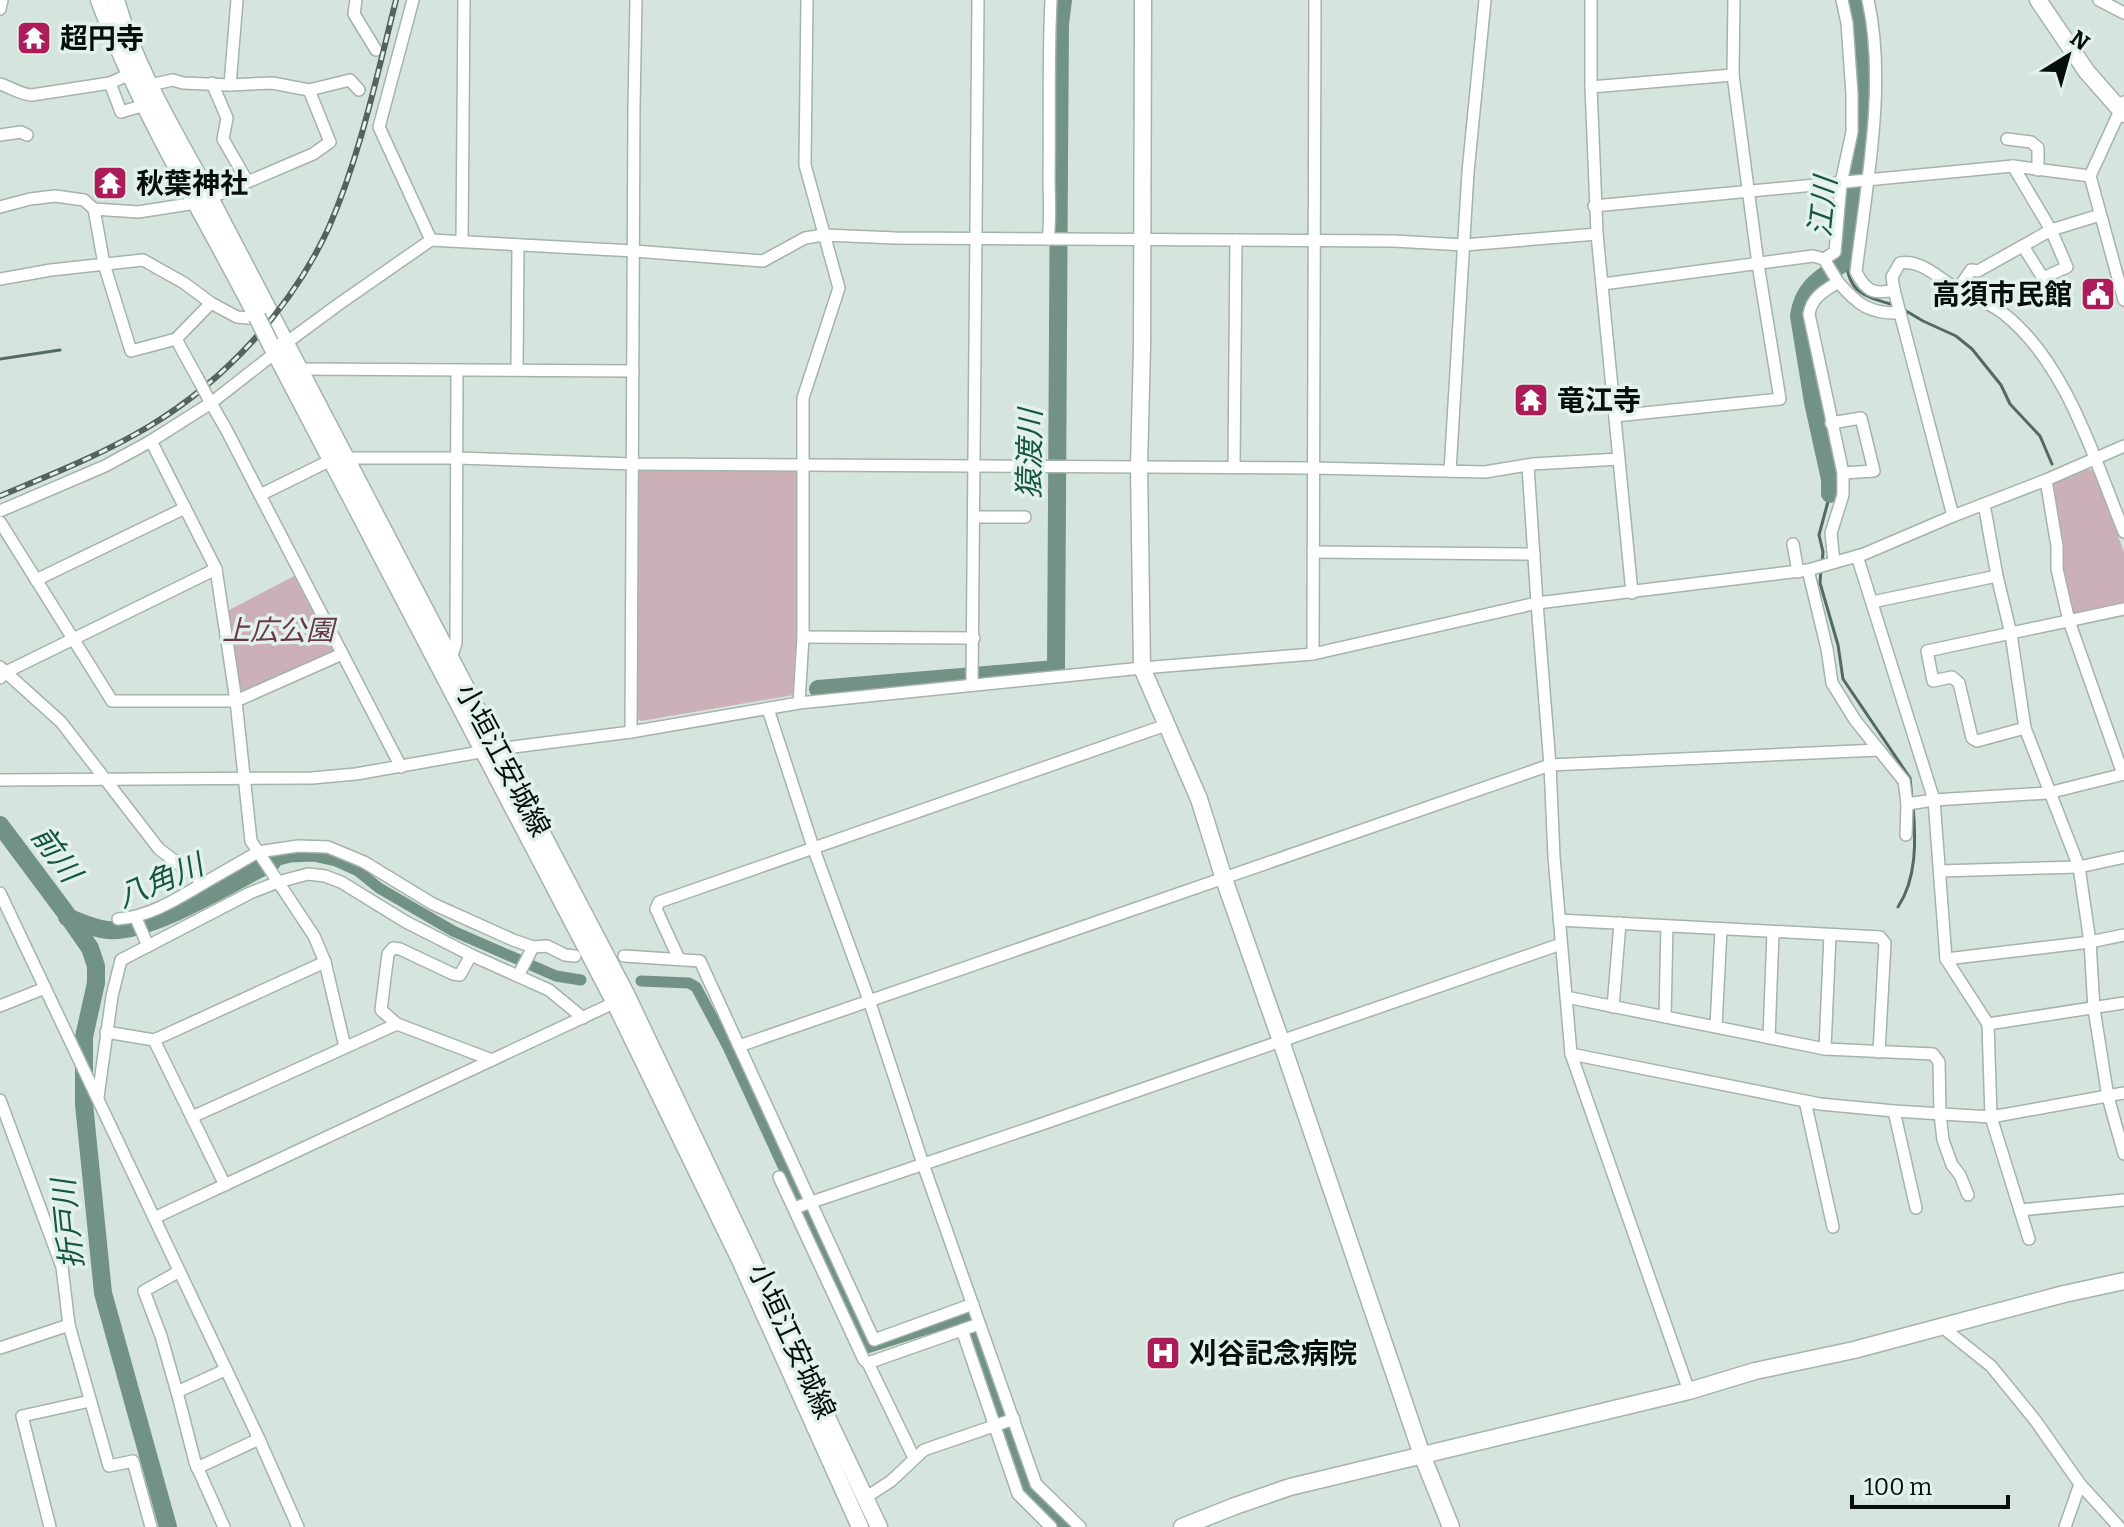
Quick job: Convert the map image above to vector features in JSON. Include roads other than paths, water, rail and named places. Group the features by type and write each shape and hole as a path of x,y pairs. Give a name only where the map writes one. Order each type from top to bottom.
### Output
{"main road":[{"name":"小垣江安城線","path":"99,0 114,41 203,200 277,346 450,661 490,750"},
{"name":"小垣江安城線","path":"116,0 140,88"},
{"path":"1143,0 1139,466 1142,668 1199,799 1422,1455 1451,1527"},
{"path":"2038,0 2087,72 2123,109"},
{"name":"小垣江安城線","path":"203,200 256,316 277,346 300,369 338,459 621,1000 879,1527"},
{"name":"小垣江安城線","path":"621,1000 860,1527"},
{"path":"1182,1527 1290,1487 1689,1391 1755,1371 1854,1350 2124,1281"}],"street":[{"path":"0,9 2,0"},
{"path":"230,85 237,0"},
{"path":"356,0 354,14 376,50"},
{"path":"413,0 379,127 431,240"},
{"path":"462,241 464,0"},
{"path":"631,732 636,0"},
{"path":"799,703 803,637 803,398 839,288 805,165 807,0"},
{"path":"972,679 978,0"},
{"path":"1048,239 1051,0"},
{"path":"1313,654 1315,0"},
{"path":"1450,471 1468,172 1485,0"},
{"path":"1591,0 1594,206 1632,593"},
{"path":"1615,416 1780,399 1733,75 1734,0"},
{"path":"1825,259 1835,252 1842,183 1852,132 1847,23 1842,0"},
{"path":"1868,0 1876,85 1856,272 1862,284 1871,291 1895,295"},
{"path":"2099,0 2124,13"},
{"path":"1591,87 1733,75"},
{"path":"0,84 24,95 110,83 140,88 173,80 230,85 272,83 309,90 350,80 359,90"},
{"path":"110,83 121,112 140,88"},
{"path":"212,83 227,118 223,139 247,181"},
{"path":"94,209 138,212 203,200 313,154 330,142 309,90"},
{"path":"2123,109 2090,176 2124,300"},
{"path":"0,135 21,132 27,135"},
{"path":"2007,139 2031,142 2038,148 2038,170"},
{"path":"1594,206 2013,166 2090,176"},
{"path":"2013,166 2051,230 2067,267 2043,278 2023,246"},
{"path":"0,207 55,196 84,200 94,209 104,264 131,351 176,339 211,303"},
{"path":"1958,289 1971,270 1978,271 2051,230 2100,215"},
{"path":"0,511 105,466 151,441 277,346 431,240 763,261 805,238 824,235 1394,241 1464,245 1597,234"},
{"path":"1234,467 1236,240"},
{"path":"517,370 518,245"},
{"path":"1603,284 1813,256 1825,259 1838,282 1863,306 1887,313 1900,312"},
{"path":"0,279 143,260 237,317 256,316"},
{"path":"1953,516 1895,295 1892,277 1900,263 1909,261 2001,311 2018,326 2051,367 2073,405 2124,532"},
{"path":"1834,562 1831,533 1843,495 1843,473 1809,314 1817,296 1838,282"},
{"path":"176,339 401,767"},
{"path":"300,369 633,371"},
{"path":"450,661 456,643 457,370"},
{"path":"1831,423 1861,418 1874,471 1843,473"},
{"path":"151,441 216,569 236,701 251,841 314,936 325,962 345,1047"},
{"path":"0,780 312,778 356,774 490,750 631,732 799,703 972,679 1313,654 1537,603 1803,571 1857,556 2124,446"},
{"path":"260,495 338,459 1485,472 1619,459"},
{"path":"1528,466 1571,1054 1689,1391"},
{"path":"1907,804 2048,793 2124,774 2069,621 2057,569 2057,546 2046,480"},
{"path":"1984,504 2011,634 2025,728 2079,867 2090,942 2094,1009 2108,1097 2124,1154"},
{"path":"36,580 185,508"},
{"path":"975,517 1025,517"},
{"path":"0,522 112,701 236,701 342,654"},
{"path":"1793,544 1827,649 1832,683 1855,720 1904,781 1906,835"},
{"path":"1313,552 1534,554"},
{"path":"1857,556 1934,800 1946,959 1988,1024 1991,1117 2029,1239"},
{"path":"204,883 159,849 61,722 2,672 216,569"},
{"path":"1872,602 1997,576"},
{"path":"2025,728 1977,741 1972,738 1959,683 1952,677 1933,681 1927,651 2124,609"},
{"path":"803,637 974,638"},
{"path":"768,709 813,847 1036,1484 1080,1527"},
{"path":"679,959 656,909 659,902 1166,725"},
{"path":"739,1046 1550,765 1879,750"},
{"path":"118,919 136,918 177,899 258,853 298,846 328,847 364,862 433,904 531,950 547,946 565,955 575,956"},
{"path":"1940,871 2079,867 2124,857"},
{"path":"97,1096 112,996 121,960 276,879 308,874 341,882 406,922 471,955 520,973 549,990 583,1018"},
{"path":"0,893 259,1439 293,1525"},
{"path":"136,918 148,945"},
{"path":"1559,920 1880,937 1885,943 1879,1052"},
{"path":"1613,1007 1620,923"},
{"path":"1665,1017 1667,926"},
{"path":"1716,1027 1721,929"},
{"path":"1769,1038 1773,932"},
{"path":"1825,1049 1830,935"},
{"path":"1946,959 2124,935"},
{"path":"794,1208 1561,944"},
{"path":"471,955 460,975 393,948 388,954 381,1010 397,1024 492,1060"},
{"path":"520,973 531,950"},
{"path":"624,956 700,961 874,1340 973,1304"},
{"path":"106,1032 154,1040 325,962"},
{"path":"0,1006 45,988"},
{"path":"1566,997 1825,1049 1933,1054 1939,1062 1943,1140 1968,1195"},
{"path":"154,1218 621,1000"},
{"path":"1988,1024 2124,1003"},
{"path":"192,1117 397,1024"},
{"path":"154,1040 225,1185"},
{"path":"1571,1054 1805,1101 1894,1111 1991,1117 2124,1093"},
{"path":"0,1100 62,1267 69,1325 109,1466 133,1461 151,1527"},
{"path":"1805,1101 1833,1227"},
{"path":"1894,1111 1916,1208"},
{"path":"779,1177 864,1360 914,1458"},
{"path":"2020,1210 2124,1200"},
{"path":"178,1272 144,1291 161,1336 197,1468 224,1527"},
{"path":"868,1363 979,1324"},
{"path":"1,1344 69,1325"},
{"path":"1941,1326 1991,1366 2035,1420 2080,1484 2119,1527"},
{"path":"962,1330 1018,1494 1051,1527"},
{"path":"177,1392 225,1370"},
{"path":"50,1527 22,1416 90,1401"},
{"path":"865,1498 891,1481 924,1450 1013,1419"},
{"path":"197,1468 259,1439"},
{"path":"2065,1527 2080,1484"}],"waterway":[{"name":"猿渡川","path":"818,689 1056,669 1060,24 1063,0"},
{"name":"江川","path":"1830,494 1830,479 1799,316 1810,289 1846,261 1863,98 1861,32 1856,0"},
{"path":"1846,261 1855,287 1875,299 1894,305"},
{"path":"1901,308 1956,336 1972,349 2001,385 2010,404 2040,436 2052,464"},
{"path":"0,359 60,350"},
{"path":"1822,563 1819,535 1830,494"},
{"path":"1821,570 1820,583 1838,645 1843,679 1910,778 1912,799"},
{"path":"1898,907 1912,871 1915,845 1913,806"},
{"name":"折戸川","path":"0,825 90,948 96,966 96,983 84,1037 84,1104 103,1293 168,1527"},
{"path":"272,862 313,856 336,861 358,871 379,888 453,931 556,976 581,980"},
{"name":"八角川","path":"67,917 108,930 146,924 191,905 272,862"},
{"path":"641,981 689,983 696,987 728,1047 867,1348 965,1317 1027,1489 1065,1527"}],"railway":[{"path":"0,496 112,447 176,409 229,365 276,314 314,257 340,200 367,115 396,0"}],"place":[{"name":"超円寺","path":"34,38"},
{"name":"秋葉神社","path":"110,183"},
{"name":"高須市民館","path":"2098,294"},
{"name":"竜江寺","path":"1531,400"},
{"name":"刈谷記念病院","path":"1163,1353"}],"park label":[{"name":"上広公園","path":"278,630"}],"water label":[{"name":"前川","path":"56,854"}]}
